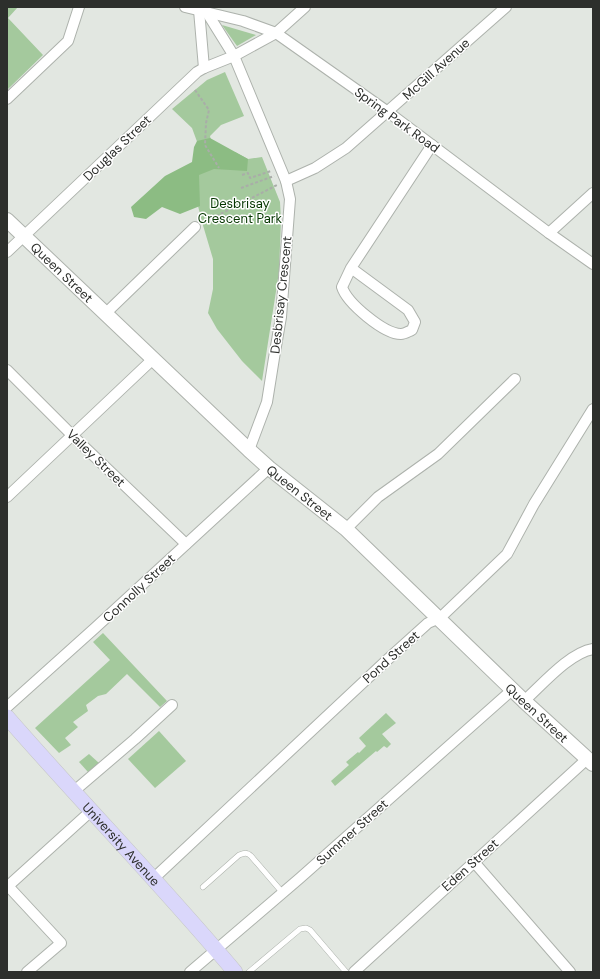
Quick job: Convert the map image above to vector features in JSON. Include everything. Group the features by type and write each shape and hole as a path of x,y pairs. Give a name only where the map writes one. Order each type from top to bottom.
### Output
{"main road":[{"name":"University Avenue","path":"7,717 235,972"}],"street":[{"path":"7,99 68,41 79,7"},
{"name":"Spring Park Road","path":"185,7 243,21 276,33 388,112 549,233 593,264"},
{"name":"Douglas Street","path":"7,252 197,72 234,56 276,33 305,7"},
{"name":"McGill Avenue","path":"282,182 315,168 339,154 506,7"},
{"path":"203,11 204,68"},
{"name":"Desbrisay Crescent","path":"203,11 234,56 282,182 290,199 281,317 267,402 249,450"},
{"path":"351,268 408,310 415,322 412,330 402,334 393,333 360,311 344,294 342,287 351,268 432,145"},
{"path":"549,233 593,193"},
{"name":"Queen Street","path":"7,220 249,450 269,468 346,528 440,618 512,690 590,761"},
{"path":"105,314 195,227"},
{"path":"7,497 153,359"},
{"name":"Valley Street","path":"7,370 73,436 186,544"},
{"path":"346,528 378,497 438,454 514,379"},
{"name":"Pond Street","path":"153,879 387,660 428,623 440,618 507,554 534,504 593,409"},
{"name":"Connolly Street","path":"7,707 269,468"},
{"path":"524,701 566,662 580,653 593,650"},
{"name":"Summer Street","path":"190,972 512,690"},
{"path":"73,792 172,705"},
{"name":"Eden Street","path":"354,972 474,862 590,761"},
{"path":"27,972 61,943 8,887 91,811"},
{"path":"474,862 570,972"}],"lane":[{"path":"203,887 239,855 245,853 251,856 282,892"},
{"path":"249,972 300,929 304,928 310,930 346,972"}],"path":[{"path":"195,90 208,110 205,145 219,168"},
{"path":"242,175 248,173 250,178 274,170"},
{"path":"241,188 276,175"},
{"path":"195,227 282,182"}],"green space":[{"path":"7,7 18,7 8,18 43,55 7,90"},
{"path":"222,25 256,35 237,46"},
{"name":"Desbrisay Crescent Park","path":"225,72 244,116 221,125 210,136 214,153 222,157 235,152 248,159 262,157 280,202 281,220 279,272 262,381 242,361 217,329 208,313 213,289 213,259 193,186 194,173 206,166 192,128 172,109 207,80"},
{"path":"210,138 248,159 247,171 214,169 199,175 200,206 180,214 162,207 146,219 134,217 131,207 165,176 192,162 194,147 197,141"},
{"path":"103,633 167,701 160,707 127,674 106,694 98,696 86,705 88,711 73,722 78,727 65,738 71,745 59,753 35,728 110,660 93,642"},
{"path":"386,713 396,723 382,734 391,744 387,748 384,746 377,752 376,751 335,786 331,781 349,765 346,762 366,746 359,738"},
{"path":"159,731 186,761 155,788 128,759"},
{"path":"89,754 99,763 88,772 79,762"}]}
